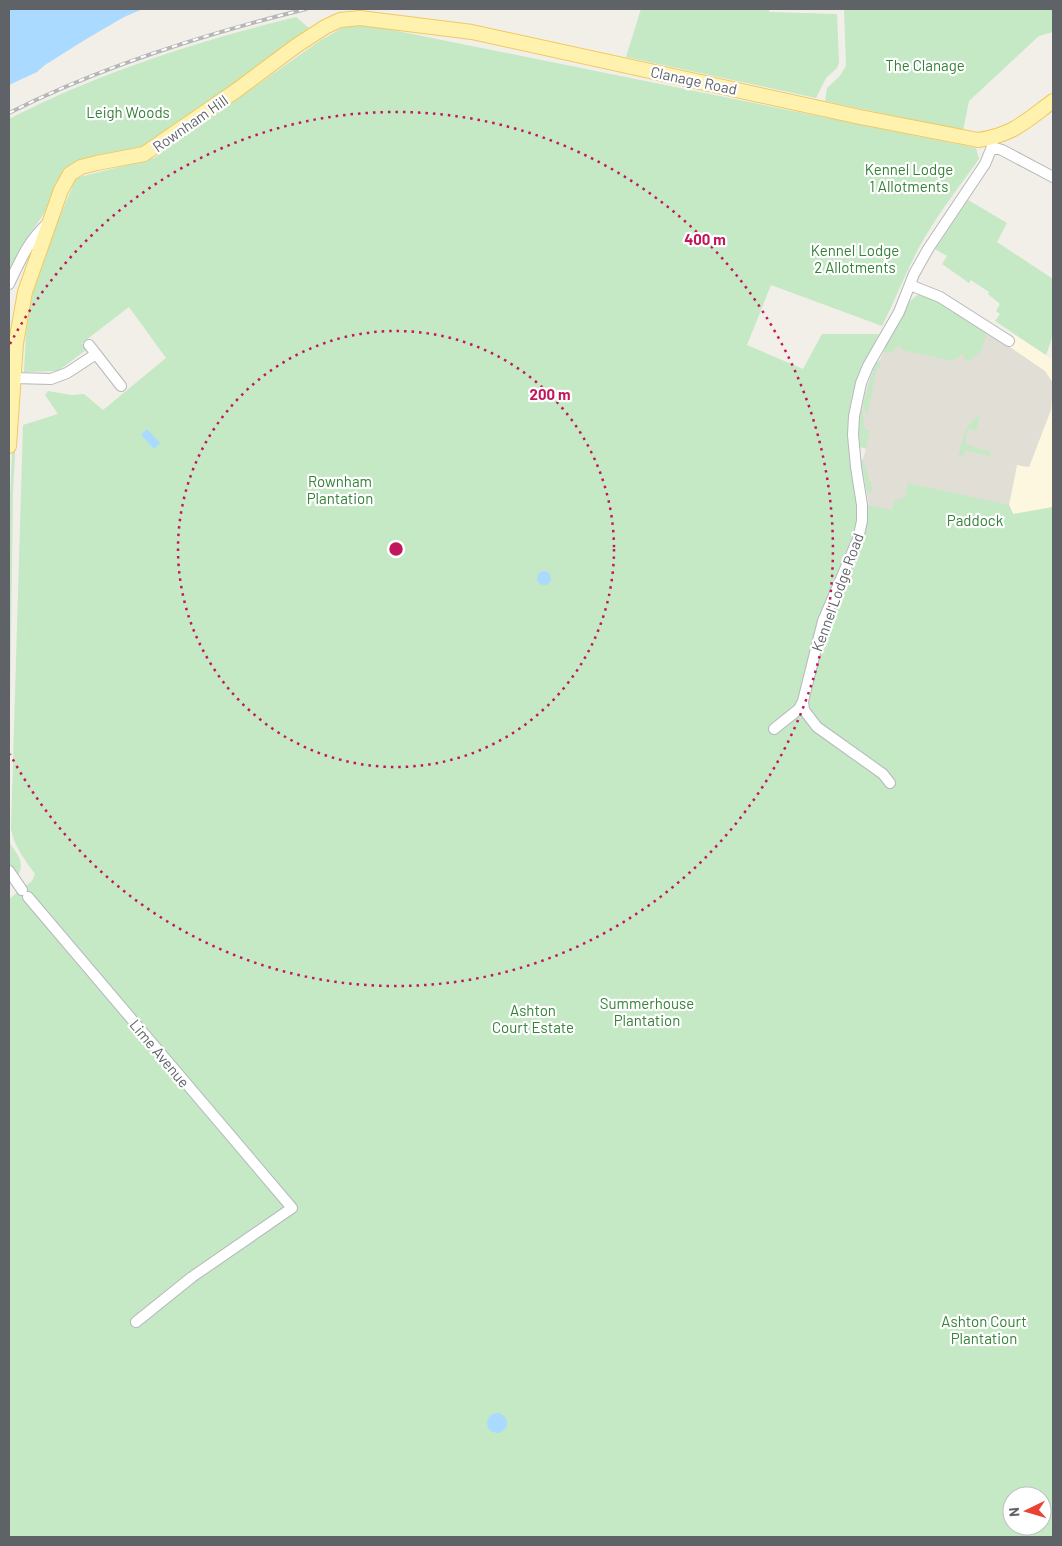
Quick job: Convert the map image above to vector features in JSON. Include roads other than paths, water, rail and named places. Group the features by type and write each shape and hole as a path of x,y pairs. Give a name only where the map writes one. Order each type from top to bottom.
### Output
{"main road":[{"name":"Clanage Road","path":"325,27 340,20 360,18 472,32 991,143 1013,130 1053,101"},
{"name":"Rownham Hill","path":"9,446 16,343 25,292 61,190 70,174 97,163 144,154 325,27"}],"street":[{"path":"991,143 1053,177"},
{"name":"Kennel Lodge Road","path":"804,701 823,621 858,539 862,521 862,505 853,435 858,395 868,366 898,312 932,241 985,164 991,143"},
{"path":"9,284 24,251 35,234 50,222"},
{"path":"910,284 940,297 1009,341"},
{"path":"89,346 121,386"},
{"path":"14,378 51,379 67,373 96,354"},
{"path":"774,729 799,709 804,701"},
{"path":"804,701 804,710 817,727 883,774 890,783"},
{"name":"Lime Avenue","path":"9,871 23,891 292,1208 192,1277 136,1322"},
{"path":"9,887 23,891"}],"water":[{"path":"9,9 143,9 124,17 83,41 37,72 9,85"},
{"path":"147,429 160,443 154,449 141,435"},
{"path":"541,571 547,571 551,578 547,585 541,585 537,581 537,575"},
{"path":"497,1413 504,1416 507,1423 504,1430 497,1433 490,1430 487,1423 490,1416"}],"railway":[{"path":"9,113 80,80 154,53 192,40 306,9"}],"park label":[{"name":"The Clanage","path":"925,65"},
{"name":"Leigh Woods","path":"128,112"},
{"name":"Kennel Lodge 1 Allotments","path":"909,178"},
{"name":"Kennel Lodge 2 Allotments","path":"855,258"},
{"name":"Rownham Plantation","path":"340,490"},
{"name":"Paddock","path":"975,520"},
{"name":"Summerhouse Plantation","path":"647,1012"},
{"name":"Ashton Court Estate","path":"533,1018"},
{"name":"Ashton Court Plantation","path":"984,1330"}]}
